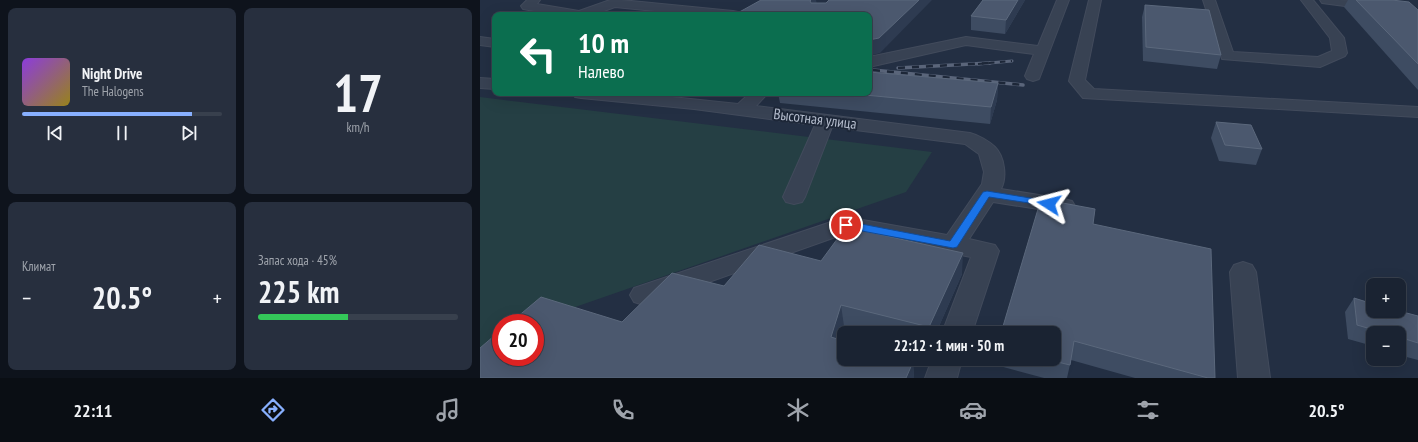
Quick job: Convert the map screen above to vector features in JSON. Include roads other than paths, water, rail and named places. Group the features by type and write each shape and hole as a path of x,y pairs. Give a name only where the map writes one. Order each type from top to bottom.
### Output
{"street":[{"path":"534,0 527,6 562,12"},
{"path":"641,6 654,0"},
{"path":"1033,76 1064,0"},
{"path":"1095,0 1077,81 1089,94 1418,112"},
{"path":"1209,0 1227,56 1320,62 1340,53 1337,38 1307,0"},
{"path":"1326,0 1393,9 1418,16"},
{"path":"588,12 617,1 641,6 702,12"},
{"path":"480,41 492,43"},
{"path":"872,61 966,41 1043,51"},
{"path":"480,83 492,84"},
{"name":"Высотная улица","path":"612,96 694,104 970,139 988,151 995,172 993,184 953,245"},
{"path":"694,104 706,96"},
{"path":"742,110 757,96"},
{"path":"794,196 826,120"},
{"path":"983,199 1064,206"},
{"path":"644,295 846,225 986,251 959,326"},
{"path":"1243,272 1254,378"},
{"path":"940,378 944,366"}],"railway":[{"path":"988,63 1012,61"},
{"path":"898,68 988,63"},
{"path":"978,64 988,63"},
{"path":"873,70 1023,85"}]}
